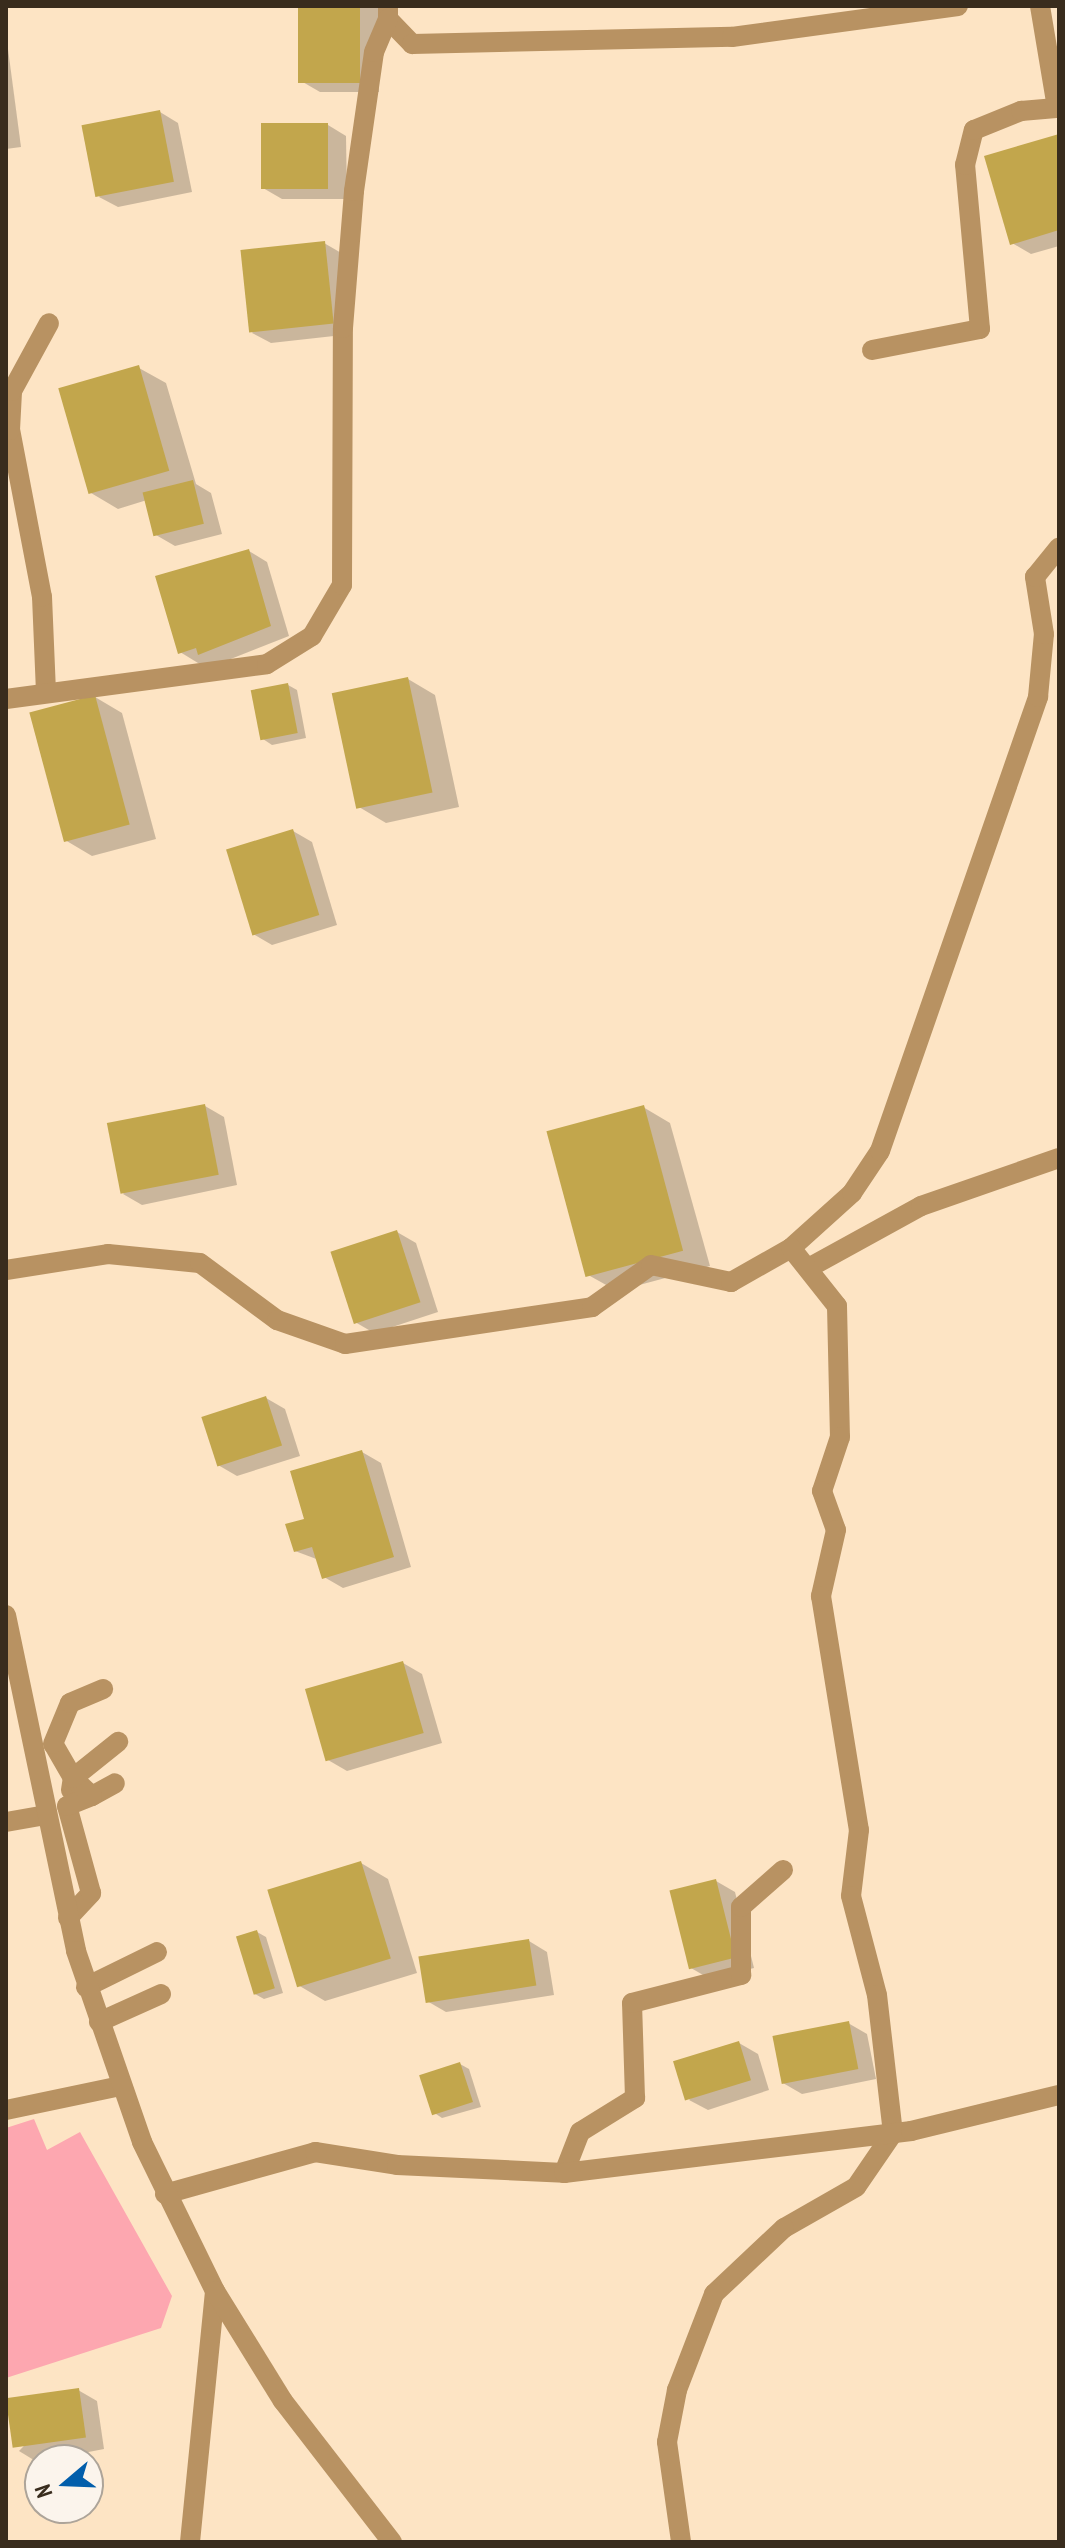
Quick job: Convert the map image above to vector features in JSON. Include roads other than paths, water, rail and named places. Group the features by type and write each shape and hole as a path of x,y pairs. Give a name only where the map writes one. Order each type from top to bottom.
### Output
{"street":[{"path":"388,12 412,44 554,43 732,37 958,6"},
{"path":"872,350 980,329 965,165 974,130 1021,111 1058,108 1040,6"},
{"path":"6,699 267,664 312,636 342,585 343,328 354,191 374,52 388,12"},
{"path":"46,692 42,597 10,430 12,391 49,323"},
{"path":"6,1270 108,1254 200,1263 277,1320 345,1344 592,1307 651,1265 731,1282 791,1248 852,1193 880,1151 1038,697 1044,634 1035,577 1059,547"},
{"path":"812,1266 921,1206 1059,1158"},
{"path":"681,2542 667,2442 677,2390 714,2294 784,2228 856,2187 893,2133 877,1995 851,1896 859,1830 821,1596 836,1530 822,1491 840,1437 837,1306 812,1266 791,1248"},
{"path":"6,1615 44,1815 86,1987 121,2086 165,2194 215,2291 283,2401 392,2542"},
{"path":"92,1796 73,1778 53,1744 70,1703 103,1689"},
{"path":"68,1918 91,1893 67,1806 73,1778 118,1742"},
{"path":"67,1806 115,1783"},
{"path":"6,1822 44,1815"},
{"path":"564,2173 580,2132 635,2098 632,2003 741,1975 741,1907 783,1870"},
{"path":"86,1987 157,1952"},
{"path":"99,2022 161,1994"},
{"path":"6,2110 121,2086"},
{"path":"165,2194 315,2152 397,2165 564,2173 893,2133 1059,2095"},
{"path":"190,2542 215,2291"}]}
